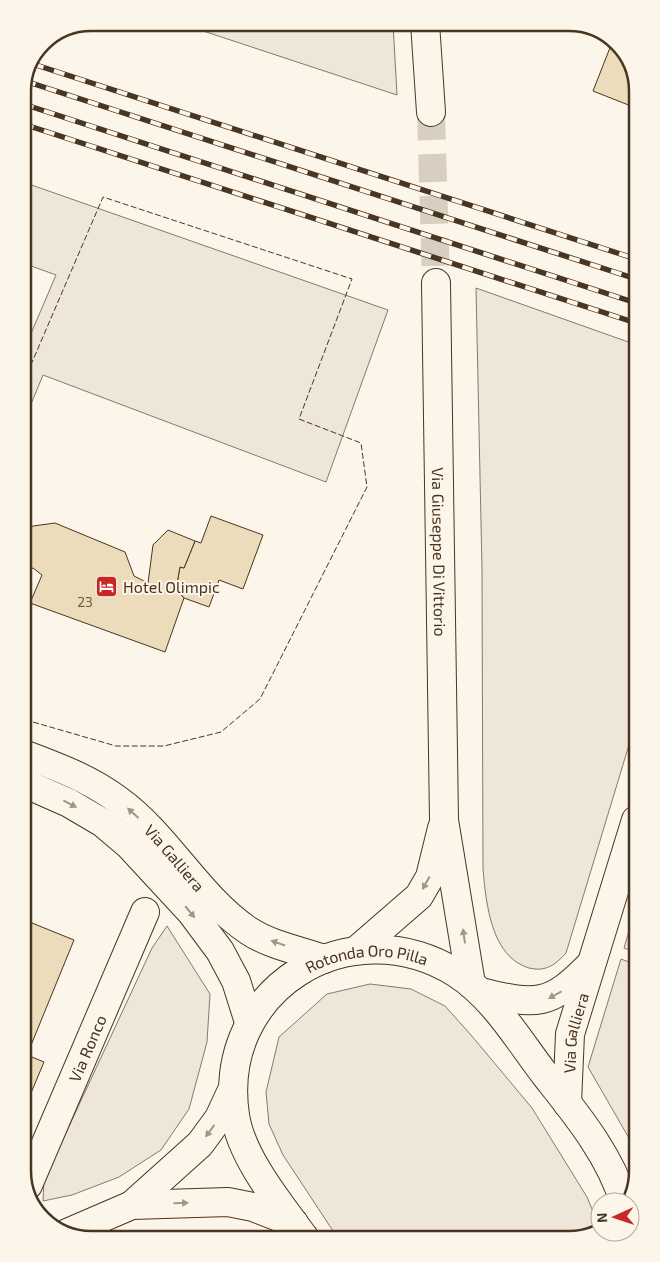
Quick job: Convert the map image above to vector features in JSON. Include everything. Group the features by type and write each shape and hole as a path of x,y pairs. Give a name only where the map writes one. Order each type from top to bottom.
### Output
{"street":[{"path":"426,31 431,112"},
{"name":"Via Giuseppe Di Vittorio","path":"436,283 444,820 476,988"},
{"name":"Via Galliera","path":"31,757 81,777 118,800 144,823 228,915 252,932 324,959"},
{"name":"Via Galliera","path":"31,786 68,803 103,823 129,845 191,912 220,950 236,981 249,1022"},
{"name":"Via Giuseppe Di Vittorio","path":"358,949 419,896 430,877 444,820"},
{"name":"Via Galliera","path":"567,1103 570,1034 629,843"},
{"name":"Via Ronco","path":"31,1177 145,912"},
{"name":"Rotonda Oro Pilla","path":"299,1230 258,1171 241,1136 235,1116 233,1088 237,1061 249,1022 280,985 300,970 324,959 358,949 400,951 427,959 455,972 476,988 567,1103 596,1144 619,1184 621,1192"},
{"name":"Via Galliera","path":"476,988 514,1000 547,1000 569,988 592,963"},
{"path":"76,1229 132,1205 200,1144 219,1118 233,1088"},
{"path":"132,1205 228,1202 253,1208 299,1230"}],"shaded area":[{"path":"203,31 393,31 397,95"},
{"path":"31,185 388,310 326,482 43,375 31,404 31,334 56,275 31,266"},
{"path":"476,288 629,342 629,745 566,953 554,964 540,969 529,968 516,962 506,953 493,927 486,897 483,869 482,569"},
{"path":"167,926 210,994 207,1042 189,1109 161,1150 119,1177 72,1195 43,1201 44,1180 152,948"},
{"path":"629,931 629,950 624,948"},
{"path":"621,959 629,962 629,1138 588,1067"},
{"path":"370,984 411,989 445,1006 532,1108 587,1197 590,1204 590,1227 569,1231 333,1231 283,1155 269,1124 266,1092 279,1037 327,994"}],"building":[{"path":"610,48 621,61 628,79 629,105 593,91"},
{"path":"211,516 263,535 243,589 219,580 209,607 184,598 176,589 180,567 184,568 195,541 201,543"},
{"name":"Hotel Olimpic","path":"55,523 125,552 134,576 148,583 153,545 168,530 195,541 184,568 180,567 176,589 184,598 165,652 31,603 42,575 31,568 31,527"},
{"path":"31,923 74,940 31,1045"},
{"path":"31,1057 44,1062 31,1093"}],"tunnel":[{"path":"431,112 436,283"}],"railway":[{"path":"37,65 629,257"},
{"path":"32,83 629,277"},
{"path":"31,107 629,301"},
{"path":"31,127 629,321"}],"fence":[{"path":"31,365 103,197 352,279 299,419 361,443 367,487 260,699 221,732 164,746 116,746 31,721"}],"place":[{"name":"Hotel Olimpic","path":"107,586"}]}
